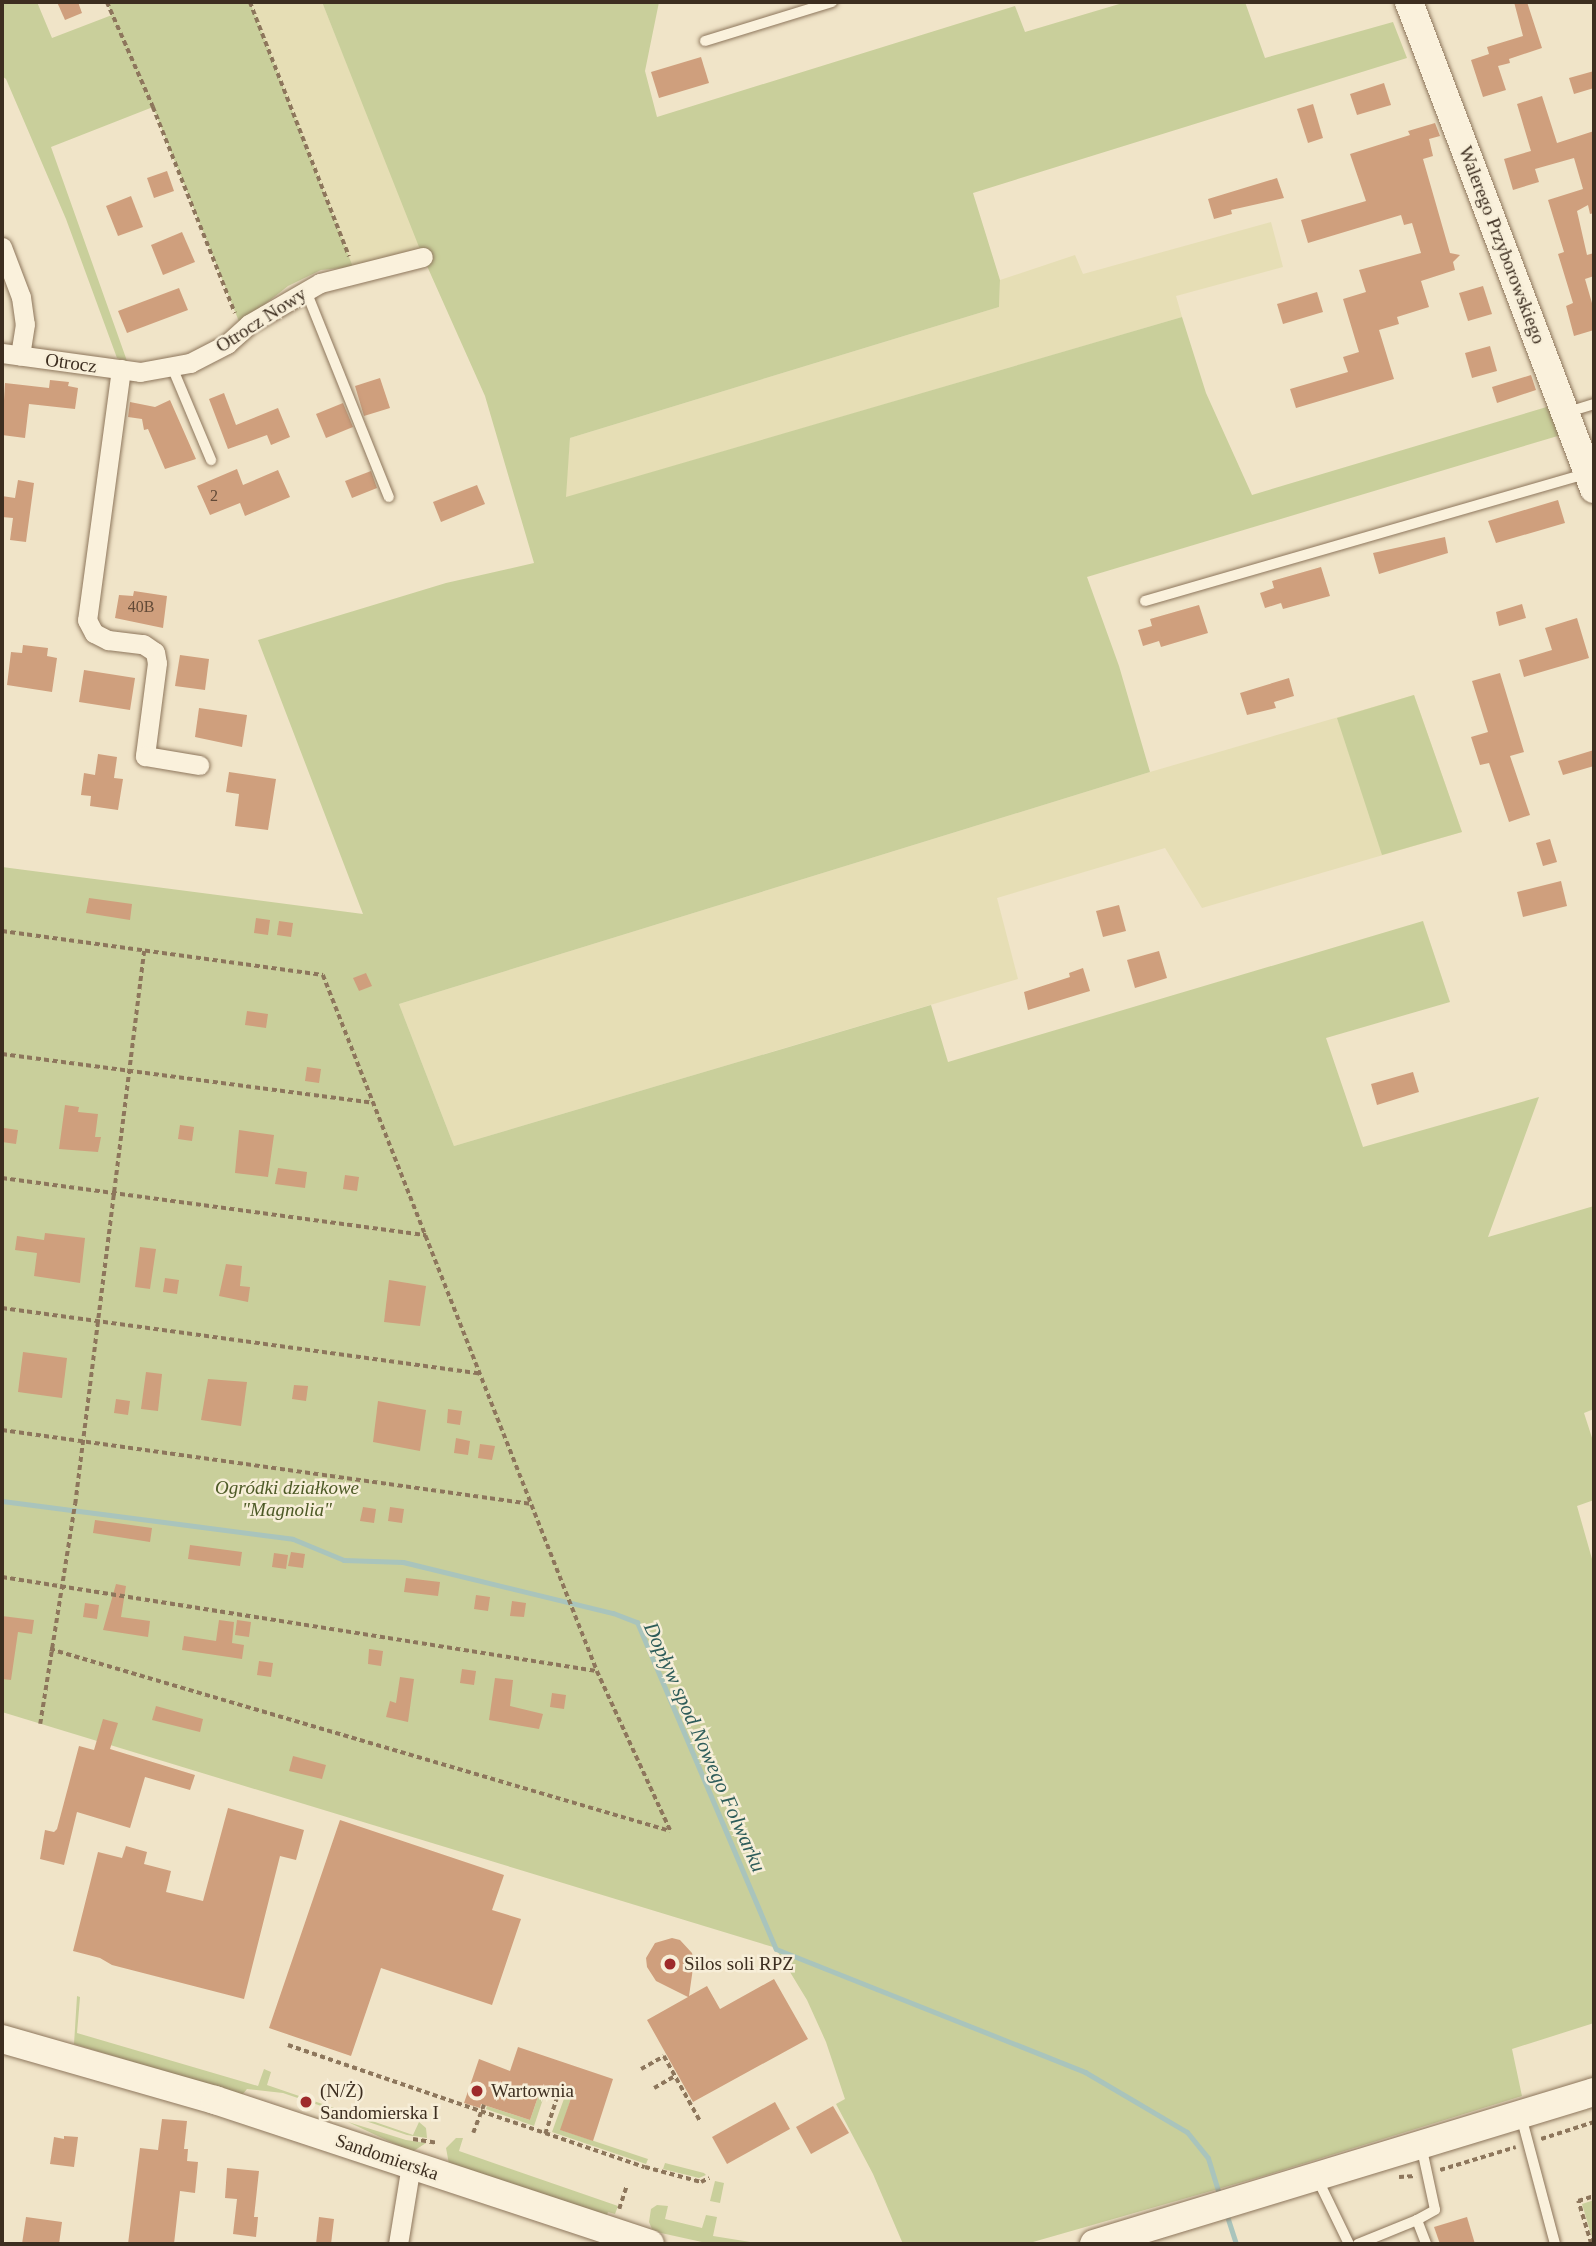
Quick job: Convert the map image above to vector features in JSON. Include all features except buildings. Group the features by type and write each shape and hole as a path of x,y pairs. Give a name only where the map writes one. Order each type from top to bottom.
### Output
{"street":[{"name":"Walerego Przyborowskiego","path":"1409,2 1591,481"},
{"path":"2,247 21,297 25,324 11,355"},
{"name":"Otrocz Nowy","path":"131,370 190,363 214,351 320,283 423,257"},
{"name":"Otrocz","path":"11,355 131,370"},
{"path":"131,370 87,621 94,633 108,640 143,644 155,652 157,663 145,756 199,765"},
{"name":"Sandomierska","path":"2,2039 215,2100 650,2244"},
{"path":"1094,2244 1594,2092"},
{"path":"398,2244 411,2165"}],"lane":[{"path":"705,41 832,2"},
{"path":"306,290 389,497"},
{"path":"172,367 211,460"},
{"path":"1566,413 1594,404"},
{"path":"1145,601 1591,481"},
{"path":"1521,2115 1555,2244"},
{"path":"1358,2244 1435,2210 1421,2145"},
{"path":"1316,2176 1349,2244"},
{"path":"1417,2220 1426,2244"}],"path":[{"path":"107,2 243,330"},
{"path":"250,2 357,274"},
{"path":"2,932 323,975 597,1671 671,1832 50,1649"},
{"path":"40,1724 75,1504 144,951"},
{"path":"2,1054 373,1103"},
{"path":"2,1178 426,1236"},
{"path":"2,1308 481,1374"},
{"path":"2,1430 82,1444 532,1504"},
{"path":"2,1577 597,1671"},
{"path":"288,2045 653,2170 701,2182 709,2178"},
{"path":"640,2069 664,2056 700,2121"},
{"path":"654,2088 675,2076"},
{"path":"545,2133 558,2094"},
{"path":"473,2133 484,2105"},
{"path":"616,2217 627,2185"},
{"path":"1591,2244 1578,2201 1594,2196"}],"shaded area":[{"path":"250,2 322,2 422,249 353,267"},
{"path":"1271,222 1283,267 1176,296 1182,317 565,498 570,438 999,307 1000,280 1075,255 1083,274"},
{"path":"1414,695 1462,832 1202,908 1165,848 997,898 1018,979 454,1146 399,1004 1150,772"}],"green space":[{"path":"2,2 37,2 52,38 112,15 107,2 250,2 353,267 321,270 288,286 240,324 153,107 51,147 127,361 117,358 66,219 6,79 2,76"},
{"name":"Ogródki działkowe \"Magnolia\"","path":"322,2 659,2 645,71 657,117 1015,6 1025,32 1126,2 1245,2 1265,58 1393,22 1407,58 973,193 1000,280 999,307 570,438 566,497 1182,317 1206,393 1252,495 1550,406 1561,435 1087,577 1119,666 1150,772 399,1004 454,1146 931,1005 948,1062 1423,921 1450,1002 1326,1038 1363,1147 1539,1097 1488,1237 1594,1206 1594,1409 1584,1413 1594,1444 1594,1500 1577,1506 1594,1566 1594,2023 1512,2049 1522,2096 1267,2175 1026,2244 903,2244 873,2174 836,2104 845,2099 826,2042 807,2000 776,1949 761,1914 773,1947 2,1712 2,867 363,914 258,640 446,583 534,563 485,396 423,257"},
{"path":"1414,695 1462,832 1382,855 1337,718"},
{"path":"77,1996 80,1997 77,2033 258,2086 264,2069 271,2072 267,2085 413,2135 419,2122 426,2128 427,2138 407,2135 283,2093 247,2089 242,2095 74,2044"},
{"path":"565,2096 571,2098 561,2130 648,2159 646,2164 552,2132"},
{"path":"538,2097 543,2099 534,2126 486,2109 487,2106 530,2120"},
{"path":"348,2122 406,2140 426,2143 412,2152"},
{"path":"456,2138 463,2138 459,2151 618,2206 615,2214 608,2212 606,2217 449,2164 446,2148"},
{"path":"665,2163 706,2175 699,2178 663,2169"},
{"path":"715,2181 724,2183 720,2203 710,2201"},
{"path":"1594,2200 1594,2244 1582,2204"},
{"path":"657,2205 668,2206 665,2219 702,2228 706,2215 717,2217 713,2236 763,2244 711,2244 661,2233 652,2229 649,2222 651,2209"}],"waterway":[{"name":"Dopływ spod Nowego Folwarku","path":"2,1501 293,1539 344,1560 403,1562 613,1613 637,1622 776,1949 1085,2072 1187,2132 1208,2158 1220,2197"},
{"name":"Dopływ spod Nowego Folwarku","path":"1226,2213 1236,2244"}],"place":[{"name":"Silos soli RPZ","path":"670,1964"},
{"name":"Wartownia","path":"477,2091"},
{"name":"(N/Ż) Sandomierska I","path":"306,2102"}]}
